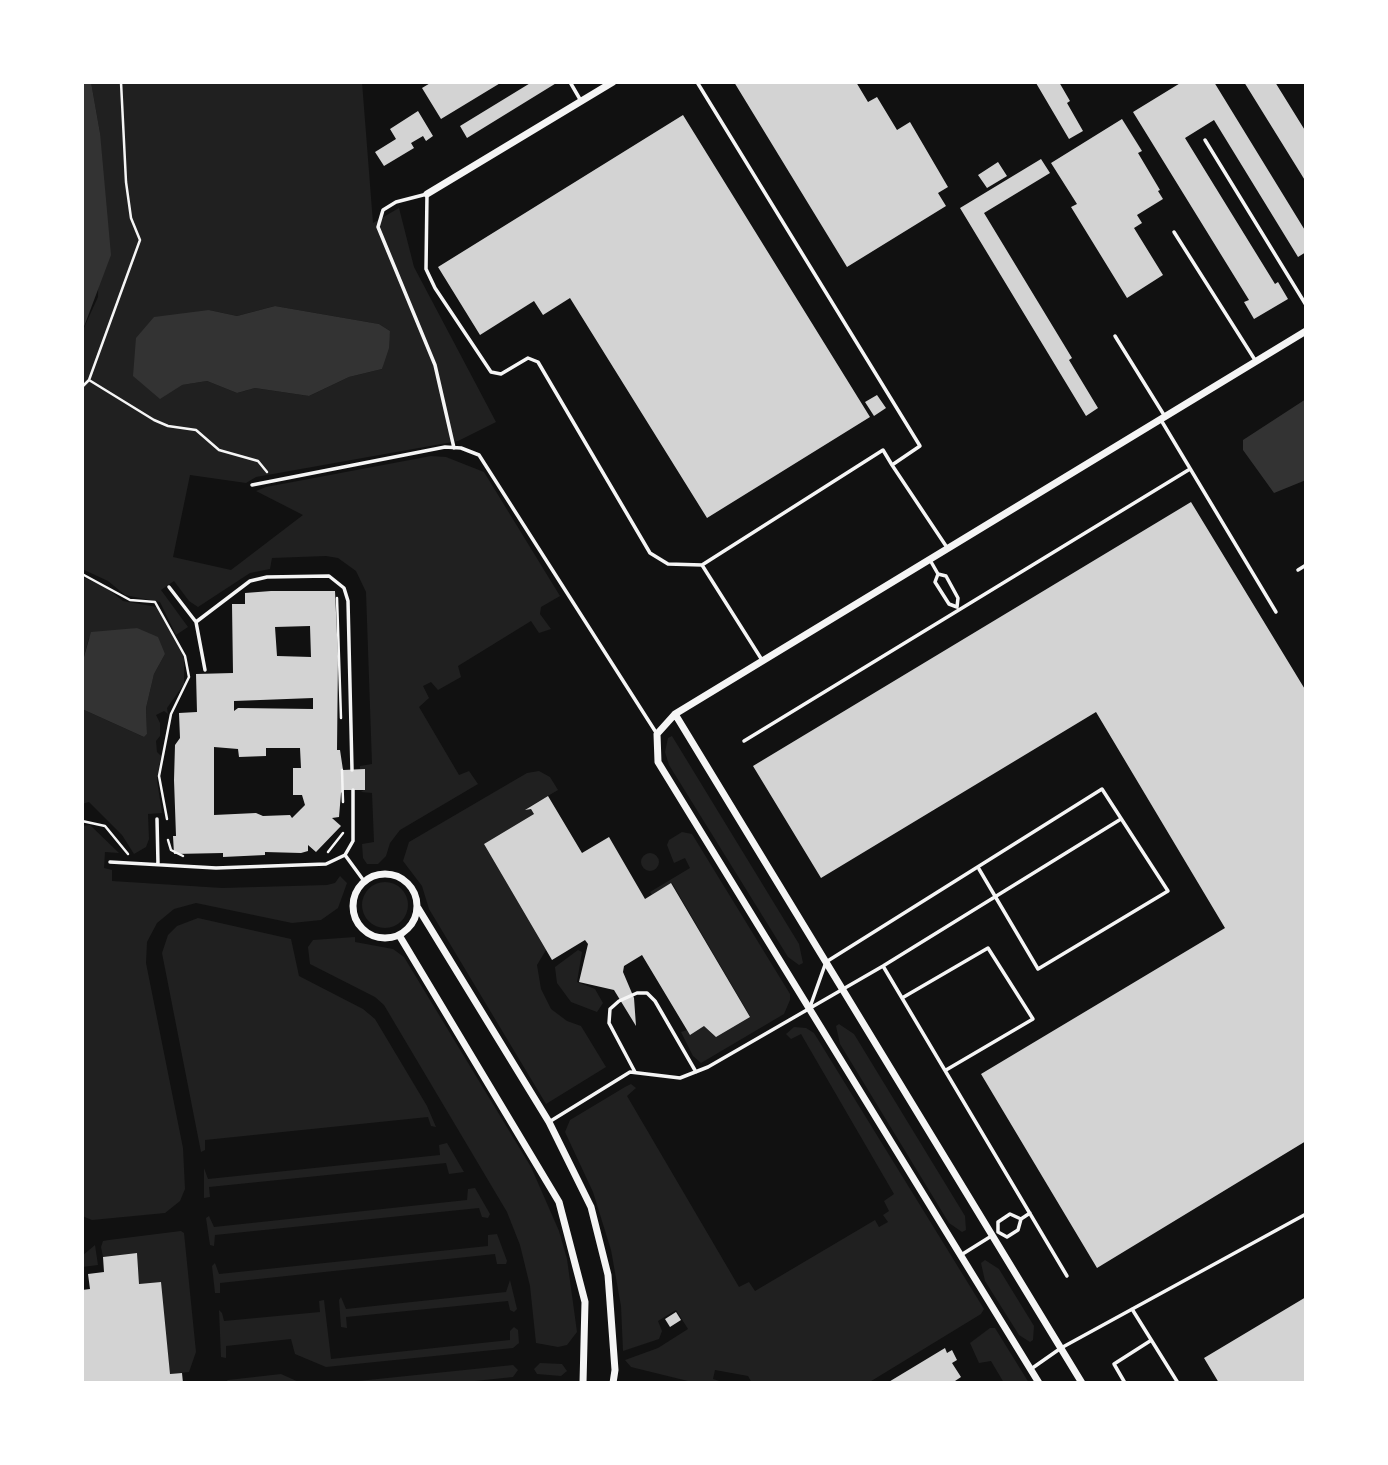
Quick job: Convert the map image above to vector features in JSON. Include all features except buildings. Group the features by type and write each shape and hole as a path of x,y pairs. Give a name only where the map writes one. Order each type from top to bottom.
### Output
{"street":[{"path":"427,194 613,82"},
{"path":"1039,1383 658,762 655,747 657,734 675,714 1306,331"},
{"path":"675,714 995,1234 1082,1383"},
{"path":"418,908 413,921 399,935 377,937 359,925 353,907 358,888 364,881 382,874 401,878 414,893 418,908 549,1122 592,1207 608,1275 615,1370 613,1383"},
{"path":"399,935 559,1202 584,1302 583,1383"}],"lane":[{"path":"570,82 581,101"},
{"path":"697,82 920,446 892,465"},
{"path":"1205,140 1306,305"},
{"path":"454,448 435,365 378,227 379,217 390,206 427,194 426,269 435,288 491,372 501,374 528,358 538,362 650,554 668,564 702,565 883,450 949,549"},
{"path":"1174,232 1256,361"},
{"path":"1115,336 1190,469 1276,612"},
{"path":"252,485 454,448 479,455 657,734"},
{"path":"744,741 1190,469"},
{"path":"930,561 938,574 946,576 958,598 957,609"},
{"path":"702,565 762,661"},
{"path":"1298,570 1306,565"},
{"path":"938,574 935,582 949,604 957,609"},
{"path":"196,622 250,581 329,576 345,588 352,770"},
{"path":"169,587 196,622 205,670"},
{"path":"810,1007 826,962 979,869 1102,789 1168,891 1038,969 979,869"},
{"path":"110,862 216,868 326,864 345,855 353,841 353,790"},
{"path":"157,819 158,864"},
{"path":"549,1122 629,1072 680,1077 696,1072 883,966 1121,819"},
{"path":"345,855 364,881"},
{"path":"902,998 988,948 1033,1019 945,1071"},
{"path":"883,966 1067,1276"},
{"path":"636,1073 609,1023 610,1009 619,1001 637,993 647,993 655,1001 696,1072"},
{"path":"995,1234 1007,1237 1018,1230 1021,1219 1030,1213"},
{"path":"961,1255 995,1234 998,1222 1010,1214 1021,1219"},
{"path":"1031,1369 1061,1348 1306,1214"},
{"path":"1132,1309 1178,1383"},
{"path":"1125,1383 1114,1364 1150,1340"}],"path":[{"path":"82,387 89,380 140,240 131,218 126,183 121,82"},
{"path":"89,380 154,420 168,426 196,430 219,450 258,461 274,481"},
{"path":"82,574 130,600 155,602 185,656 189,677 171,714 159,776 167,824"},
{"path":"334,591 337,598 341,728"},
{"path":"342,767 343,802"},
{"path":"82,821 105,827 128,854 127,863"},
{"path":"319,856 333,849 344,829"},
{"path":"167,834 168,844 174,853 195,857"}],"shaded area":[{"path":"82,82 91,82 100,133 111,255 82,332"},
{"path":"91,82 362,82 373,223 399,208 414,267 496,422 458,441 256,477 246,483 190,475 173,557 231,570 303,515 256,491 431,456 446,457 484,472 560,596 541,607 540,614 551,629 539,633 531,621 458,666 461,677 438,690 431,682 423,686 429,698 419,707 459,775 469,771 478,784 400,830 390,843 386,856 378,864 367,864 363,858 362,844 374,842 372,793 361,792 365,789 365,770 360,770 360,766 372,764 366,592 356,571 338,558 326,556 272,558 270,569 250,573 198,607 189,601 174,581 161,590 188,627 176,635 160,602 125,595 108,581 82,569 82,332 98,297 100,133","holes":["275,306 379,324 390,331 382,369 349,377 309,396 255,388 237,393 207,381 182,385 209,310 237,316"]},
{"path":"275,306 379,324 390,331 389,348 382,369 349,377 309,396 255,388 237,393 207,381 182,385 160,399 133,376 136,338 154,317 209,310 237,316"},
{"path":"1306,399 1306,480 1274,493 1243,450 1243,440"},
{"path":"82,577 104,586 123,601 157,607 184,657 184,684 167,708 168,714 164,711 156,715 160,723 160,736 156,741 157,752 161,756 157,780 162,813 148,814 149,839 146,847 134,854 122,835 89,802 82,804 82,709 144,737 147,734 146,708 154,674 165,654 137,628 89,638 82,664"},
{"path":"137,628 158,637 165,654 154,674 146,708 147,734 144,737 82,709 82,664 91,632"},
{"path":"672,736 799,944 803,963 799,965 788,957 669,765 665,752 668,738"},
{"path":"539,771 550,777 558,790 529,807 534,814 484,844 546,950 537,965 541,989 551,1009 567,1021 581,1026 606,1067 546,1104 429,909 422,886 403,861 409,842 527,773"},
{"path":"90,825 119,853 105,852 104,868 112,870 112,881 222,888 327,885 335,883 340,876 347,883 338,908 321,920 292,923 196,903 174,909 157,923 147,942 146,963 183,1148 185,1189 180,1201 165,1213 92,1220 82,1216 82,826"},
{"path":"682,832 692,834 790,994 784,1014 701,1063 693,1056 681,1032 687,1030 690,1034 704,1026 750,1016 672,883 652,895 650,892 690,868 685,858 674,863 667,845 669,840"},
{"path":"650,853 656,856 659,862 656,868 650,871 644,868 641,862 644,856"},
{"path":"385,882 401,889 408,905 401,921 385,928 369,921 362,905 369,889"},
{"path":"198,918 291,939 299,976 363,1009 375,1019 427,1106 436,1127 431,1126 428,1117 205,1140 205,1150 201,1152 162,953 168,935 177,926"},
{"path":"355,937 355,942 393,949 404,957 531,1167 559,1231 567,1259 577,1332 567,1345 558,1347 536,1343 530,1286 520,1245 507,1212 384,1005 375,997 310,964 308,947 313,940"},
{"path":"578,950 582,952 577,982 595,989 603,1003 597,1012 571,1002 557,983 555,967"},
{"path":"839,1024 854,1034 965,1216 966,1230 962,1232 949,1223 840,1044 836,1026"},
{"path":"794,1027 806,1028 814,1033 984,1309 981,1314 868,1383 752,1383 748,1376 715,1370 713,1379 726,1383 696,1383 631,1367 625,1360 658,1348 688,1329 676,1310 658,1321 662,1331 659,1339 623,1351 621,1306 611,1250 593,1192 565,1132 570,1120 625,1087 631,1084 636,1088 627,1096 739,1287 749,1282 755,1291 875,1220 879,1227 888,1222 883,1215 889,1211 884,1201 894,1194 801,1034 791,1039 786,1034"},
{"path":"447,1143 464,1172 449,1174 446,1163 209,1187 210,1197 204,1198 204,1168 208,1179 440,1155 439,1145"},
{"path":"475,1188 490,1214 488,1218 482,1217 479,1208 215,1235 214,1246 210,1245 206,1218 209,1216 214,1227 467,1200 468,1189"},
{"path":"181,1231 184,1233 196,1352 189,1372 170,1374 160,1282 139,1284 137,1253 103,1257 101,1247 103,1241"},
{"path":"497,1234 506,1264 497,1264 495,1254 220,1283 220,1293 215,1293 212,1266 215,1263 219,1274 488,1246 488,1235"},
{"path":"95,1245 98,1265 82,1267 82,1256"},
{"path":"985,1260 999,1269 1034,1326 1033,1340 1030,1342 1019,1335 985,1281 981,1263"},
{"path":"510,1280 517,1309 514,1312 510,1310 508,1301 346,1317 347,1328 341,1327 341,1297 346,1309 506,1292"},
{"path":"324,1300 331,1359 510,1340 510,1331 514,1327 518,1330 519,1343 513,1348 326,1367 295,1354 291,1339 226,1346 226,1358 221,1357 219,1310 224,1321 320,1312 319,1301"},
{"path":"990,1328 995,1328 1029,1383 1004,1383 991,1361 979,1363 970,1343"},
{"path":"540,1363 562,1364 567,1371 561,1376 537,1374 534,1369"},
{"path":"513,1365 518,1370 513,1377 456,1383 339,1383"},
{"path":"281,1374 301,1383 224,1383 228,1380"}]}
